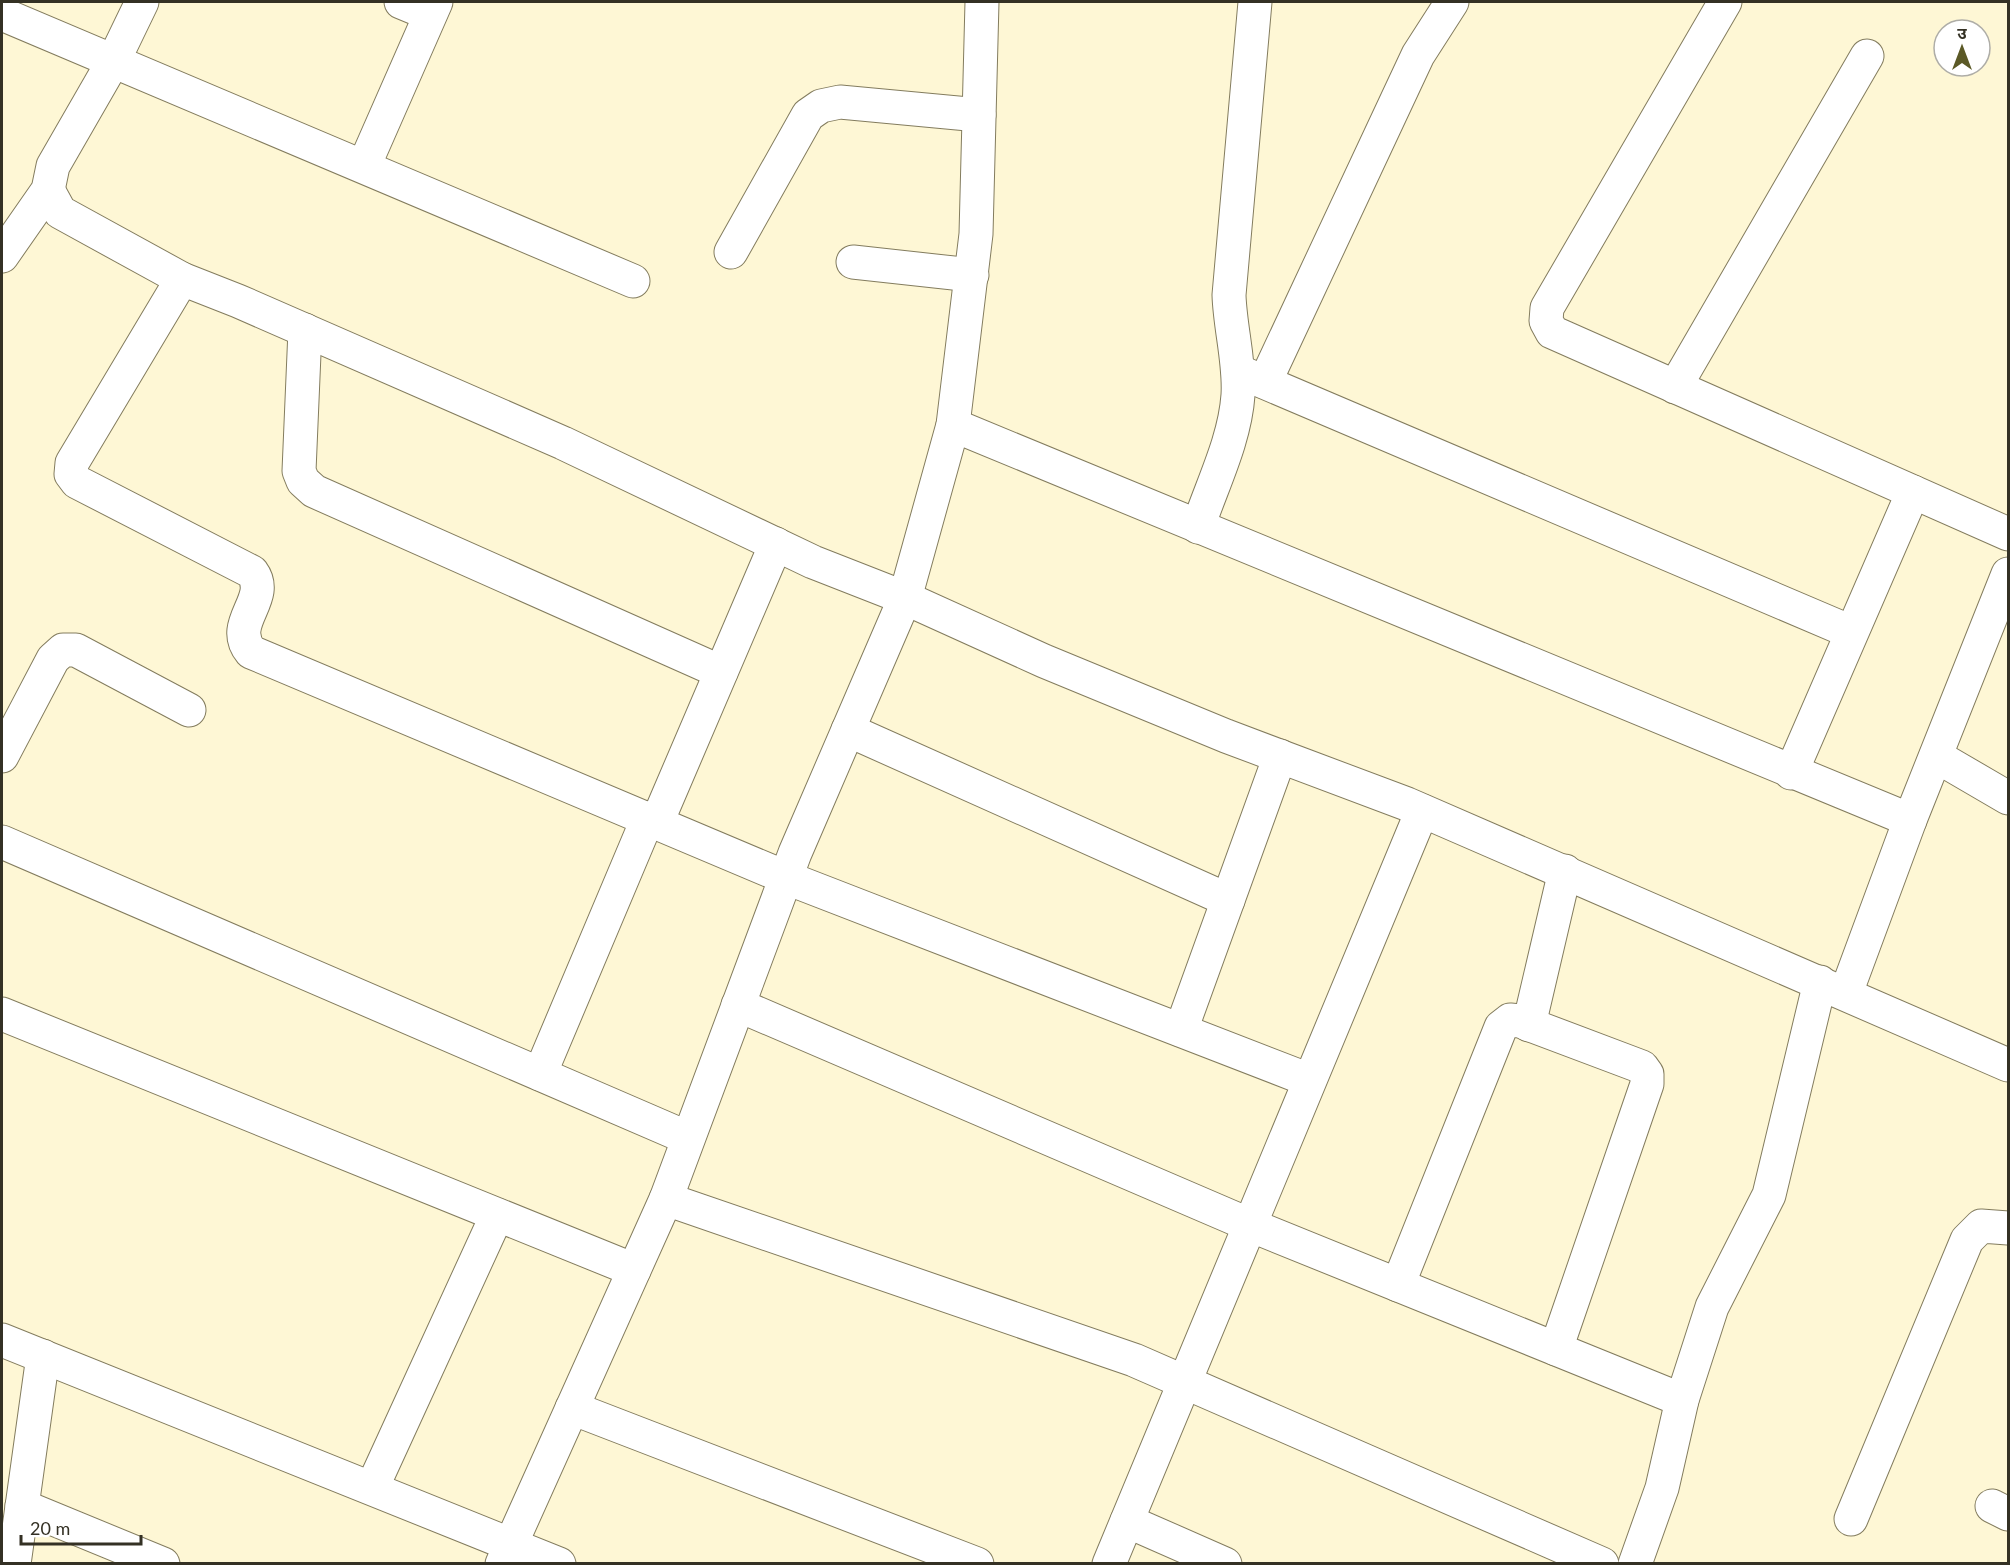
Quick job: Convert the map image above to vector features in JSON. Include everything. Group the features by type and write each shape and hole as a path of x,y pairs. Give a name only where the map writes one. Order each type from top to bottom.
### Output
{"street":[{"path":"2,256 48,190 53,166 114,60 142,2"},
{"path":"364,166 433,8 401,2"},
{"path":"506,1554 666,1199 787,878 905,598 953,425 976,234 982,2"},
{"path":"1255,2 1229,295 1230,327 1251,376 1851,632"},
{"path":"1198,527 1251,376 1418,55 1452,2"},
{"path":"1725,2 1547,308 1546,321 1552,332 2008,534"},
{"path":"2,14 633,281"},
{"path":"1675,387 1867,56"},
{"path":"731,252 808,115 821,106 840,102 979,115"},
{"path":"48,190 60,212 182,279 563,443 776,544 905,598 1044,661 1422,811 1833,987 2008,1065"},
{"path":"853,262 972,275"},
{"path":"182,279 72,463 71,474 77,482 252,572 258,580 257,592 243,631 243,642 251,652 787,878 1309,1080"},
{"path":"305,330 299,471 303,481 314,491 722,672"},
{"path":"953,425 1791,773 1910,820"},
{"path":"1791,773 1913,492"},
{"path":"540,1074 652,820 722,672 776,544"},
{"path":"1635,1563 1662,1488 1682,1400 1712,1307 1769,1195 1833,987 1910,820 2008,574"},
{"path":"2,756 53,659 63,650 76,650 189,710"},
{"path":"848,730 1228,900"},
{"path":"1181,1030 1280,756"},
{"path":"1936,756 2008,798"},
{"path":"1109,1563 1422,811"},
{"path":"2,842 688,1138"},
{"path":"1529,1025 1565,871"},
{"path":"738,1005 1250,1225 1682,1400"},
{"path":"2,1014 634,1270"},
{"path":"1398,1285 1501,1027 1510,1020 1529,1025 1642,1067 1647,1074 1647,1084 1556,1349"},
{"path":"666,1199 1186,1380 1602,1563"},
{"path":"372,1488 497,1215"},
{"path":"1851,1519 1967,1240 1981,1226 2008,1228"},
{"path":"2,1340 372,1488 506,1554 559,1563"},
{"path":"14,1563 43,1356"},
{"path":"572,1408 977,1563"},
{"path":"22,1506 163,1563"},
{"path":"1127,1521 1225,1563"}]}
